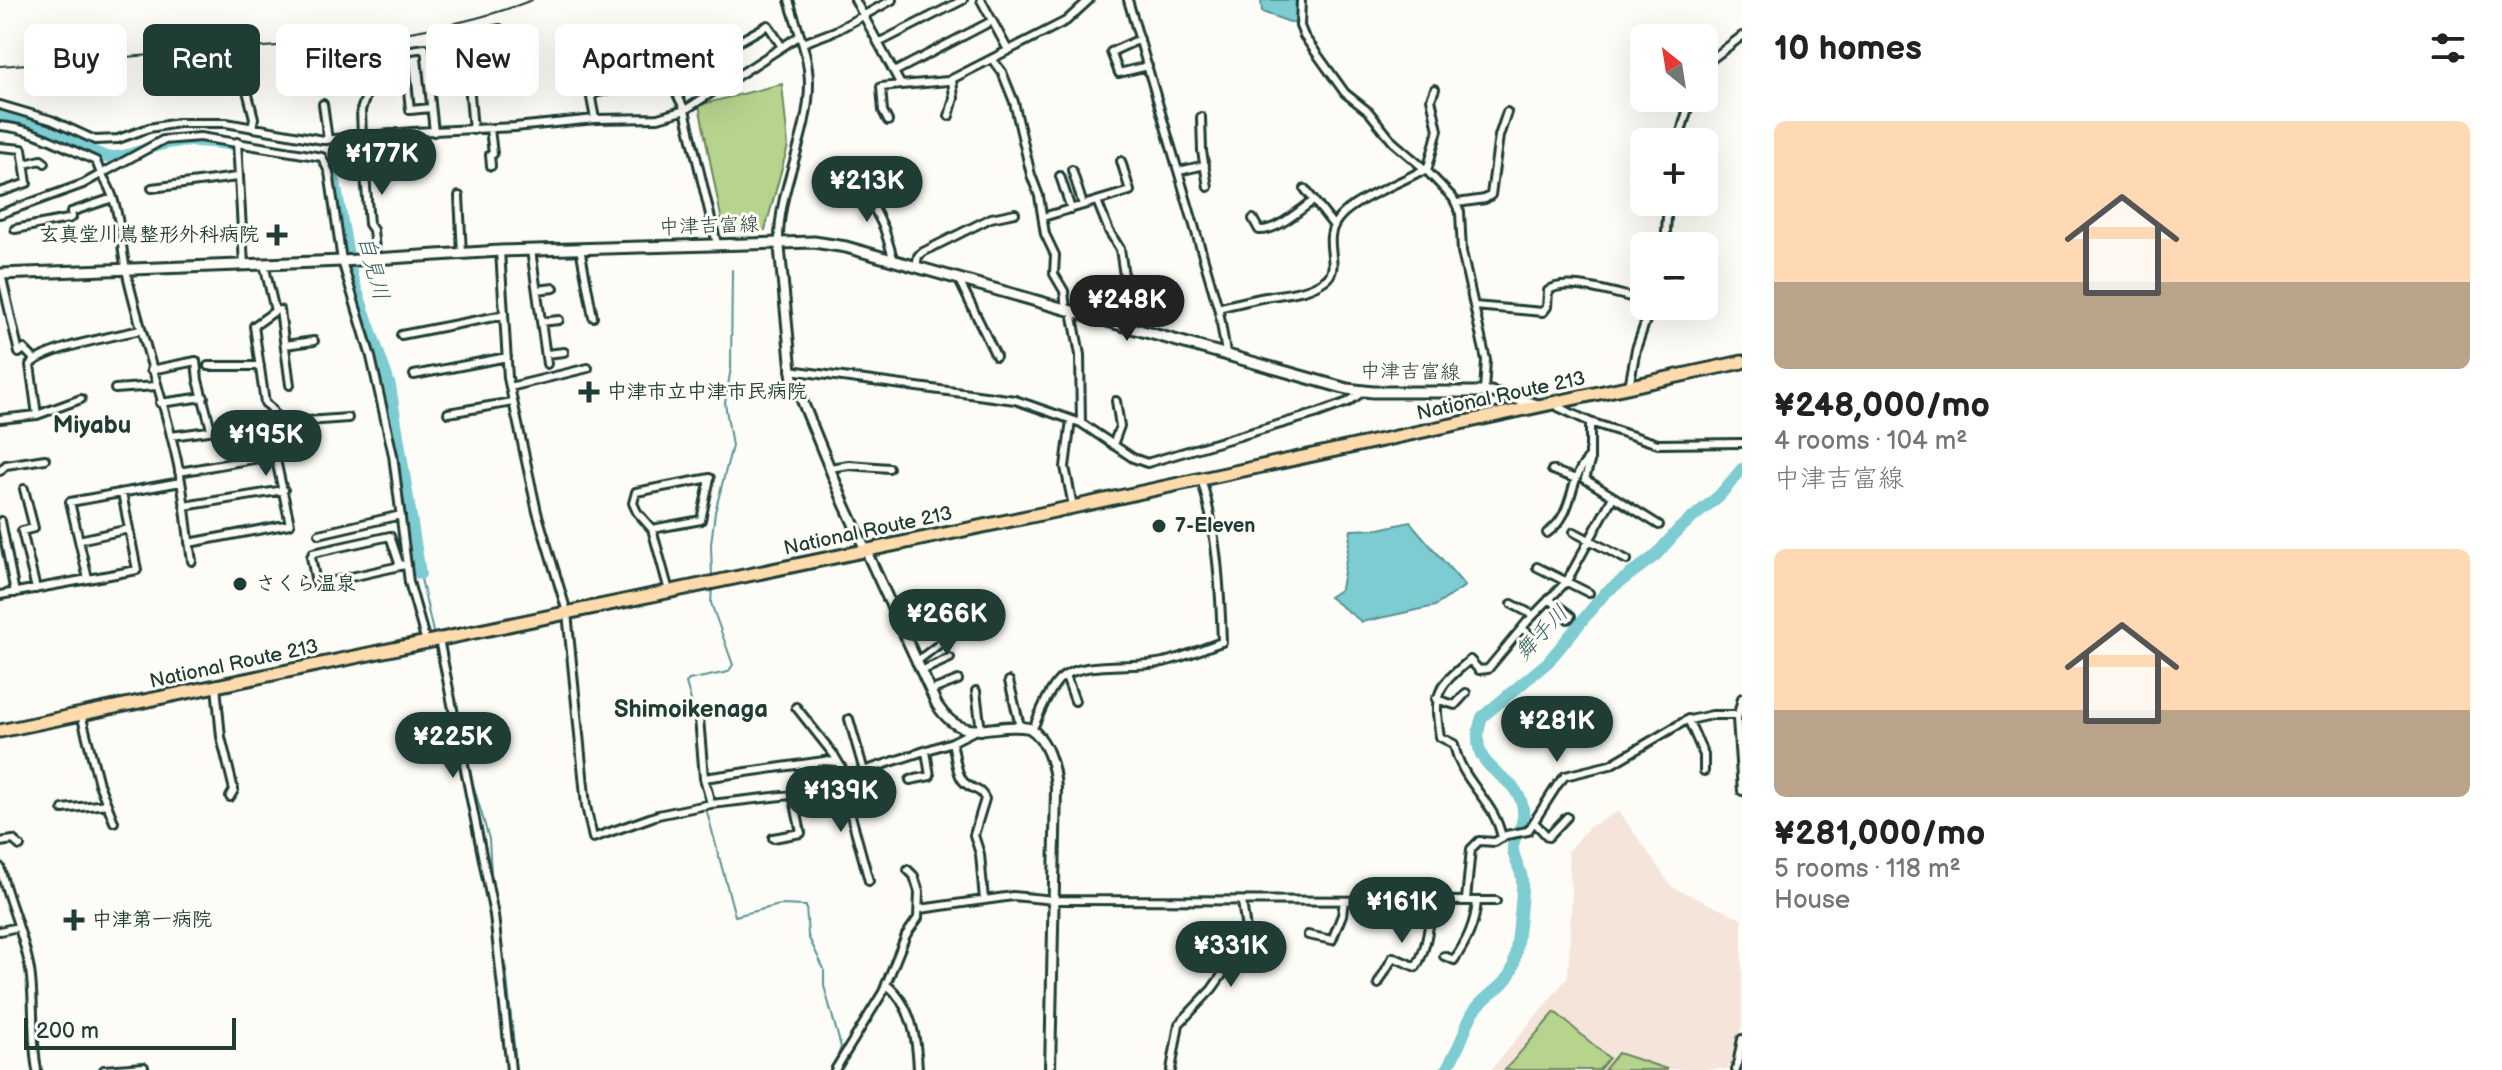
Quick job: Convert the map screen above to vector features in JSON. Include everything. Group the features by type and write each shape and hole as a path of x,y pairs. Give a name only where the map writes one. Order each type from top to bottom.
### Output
{"highway":[{"name":"National Route 213","path":"0,731 1742,362"}],"main road":[{"name":"中津吉富線","path":"1,274 580,248 779,242 828,244 1364,391 1484,391 1541,406"}],"street":[{"path":"789,0 803,43 809,89 803,124 780,206 779,242 790,370 865,550 940,711 949,721 978,731"},
{"path":"855,0 901,85"},
{"path":"803,43 835,31 892,0"},
{"path":"878,43 963,0"},
{"path":"981,0 1008,50"},
{"path":"888,121 883,111 881,87 936,84 952,79 1070,18 1089,0"},
{"path":"1128,0 1218,308 1226,353"},
{"path":"1301,0 1300,26 1304,36 1345,93 1369,112 1393,142 1427,171 1457,203 1461,216 1462,252 1486,360 1484,391"},
{"path":"894,72 992,21"},
{"path":"743,39 768,25 782,47"},
{"path":"0,105 51,120 95,140 118,139 138,131 178,123 226,123 328,140 595,119 658,118 685,110 799,36"},
{"path":"1718,54 1742,36"},
{"path":"1140,39 1111,52 1119,73 1148,66"},
{"path":"426,57 425,48 404,51 410,110 431,108"},
{"path":"992,59 1004,76 1015,105 1047,238 1055,255 1054,274 1064,291 1069,310 1080,355 1081,423"},
{"path":"949,116 954,98 952,79"},
{"path":"1427,171 1438,130 1431,99 1435,89"},
{"path":"248,96 254,118 252,128"},
{"path":"365,96 361,110 362,137 369,224 373,230 376,259"},
{"path":"430,96 434,132"},
{"path":"471,96 473,130"},
{"path":"593,96 595,119"},
{"path":"678,96 685,110 717,244"},
{"path":"323,104 328,140"},
{"path":"1457,203 1485,199 1491,195 1499,136 1507,112"},
{"path":"1201,117 1208,187"},
{"path":"0,126 45,139 96,161 113,198 125,269 179,472 192,561"},
{"path":"490,129 491,166"},
{"path":"138,131 143,150"},
{"path":"398,133 401,171"},
{"path":"0,214 83,184 163,140 200,137 322,157 329,172 342,261 371,357 393,455 401,515 403,565"},
{"path":"237,142 244,265"},
{"path":"0,147 22,149 27,183 0,192"},
{"path":"25,164 41,160 45,163"},
{"path":"1043,217 1130,191 1121,161"},
{"path":"1179,171 1205,165"},
{"path":"1072,170 1083,205"},
{"path":"1218,308 1268,296 1290,295 1326,279 1332,270 1329,238 1341,216 1419,172 1427,171"},
{"path":"1060,176 1071,209"},
{"path":"152,188 237,177"},
{"path":"861,182 884,228 894,261"},
{"path":"1305,189 1334,226"},
{"path":"459,196 462,254"},
{"path":"15,229 68,219 72,217 71,212 113,198"},
{"path":"1097,201 1120,249 1130,315 1128,326"},
{"path":"1253,219 1261,232 1282,223 1313,201"},
{"path":"916,267 918,256 923,252 991,218 1015,213"},
{"path":"580,248 593,317"},
{"path":"531,250 547,364"},
{"path":"500,251 510,387 537,512 567,612 586,806 593,838 658,815 711,804 808,793 978,731 1020,726 1032,730 1041,739 1056,779 1050,1070"},
{"path":"264,264 275,311"},
{"path":"1,274 19,353 24,349 35,360"},
{"path":"959,279 996,356"},
{"path":"1474,306 1543,312 1547,307 1548,291 1557,286 1599,289 1630,298"},
{"path":"537,290 554,288"},
{"path":"290,385 280,310 254,326 265,403 279,423 348,418"},
{"path":"401,335 504,315"},
{"path":"541,322 559,320"},
{"path":"1629,387 1636,349 1646,320"},
{"path":"37,415 30,365 35,360 49,353 140,330"},
{"path":"285,345 314,341"},
{"path":"546,354 564,352"},
{"path":"414,375 507,357"},
{"path":"151,370 196,361 211,429"},
{"path":"208,366 260,366"},
{"path":"510,387 588,368"},
{"path":"790,370 1008,398 1081,423 1138,461 1152,462 1318,413 1348,402 1364,391"},
{"path":"115,389 156,386"},
{"path":"160,403 204,397"},
{"path":"0,419 37,415 81,399"},
{"path":"1113,445 1120,426 1116,401"},
{"path":"448,413 513,402"},
{"path":"1556,403 1558,407 1590,422 1664,446 1742,443"},
{"path":"1071,420 1065,467 1073,506"},
{"path":"1590,422 1590,457 1585,479 1659,525"},
{"path":"171,436 268,423 290,524 189,543"},
{"path":"179,472 276,455"},
{"path":"1547,533 1563,519 1576,479 1590,457"},
{"path":"0,471 6,465 45,459"},
{"path":"829,468 849,465 889,468"},
{"path":"1552,470 1576,479"},
{"path":"652,529 701,520 710,478 636,492 633,503 652,529 669,591"},
{"path":"1032,730 1051,692 1066,676 1083,669 1162,663 1222,642 1220,579 1212,517 1201,478"},
{"path":"88,579 70,502 181,482"},
{"path":"24,489 34,528 22,531 36,589"},
{"path":"184,506 284,490"},
{"path":"0,595 137,570 122,493"},
{"path":"1502,838 1496,815 1463,773 1454,744 1440,737 1436,699 1449,678 1470,660 1479,670 1488,669 1566,581 1613,497"},
{"path":"319,534 401,515"},
{"path":"1,521 15,593"},
{"path":"79,540 129,529"},
{"path":"1574,532 1627,560"},
{"path":"403,565 320,584 316,583 311,557 313,553 390,536 403,565 426,642"},
{"path":"1537,567 1589,593"},
{"path":"1549,599 1571,616 1568,619"},
{"path":"1512,604 1533,615"},
{"path":"916,662 960,628"},
{"path":"1522,628 1534,638"},
{"path":"439,639 494,915 511,1070"},
{"path":"921,671 950,658"},
{"path":"1066,676 1075,701"},
{"path":"930,691 958,680"},
{"path":"1009,681 1020,726"},
{"path":"216,686 221,737 234,790 230,797"},
{"path":"976,691 978,731"},
{"path":"1436,699 1455,705 1466,693"},
{"path":"1742,698 1737,715 1742,791"},
{"path":"796,707 837,762 844,778 869,881"},
{"path":"81,714 94,766 114,822"},
{"path":"1466,900 1472,846 1479,841 1495,842 1528,831 1565,776 1610,765 1688,719 1737,715"},
{"path":"699,718 704,778 711,804"},
{"path":"849,719 864,771"},
{"path":"1688,719 1704,755 1704,771"},
{"path":"952,742 961,779 966,785 979,790 985,799 974,835 980,854 984,900"},
{"path":"910,780 930,776 926,751"},
{"path":"704,778 824,761 837,762"},
{"path":"773,838 801,833 793,794"},
{"path":"63,809 107,804"},
{"path":"1535,823 1548,837 1567,817"},
{"path":"0,842 13,840 20,846"},
{"path":"0,867 30,969 37,1070"},
{"path":"835,1070 886,984 906,935 918,918 917,883 908,870"},
{"path":"920,909 1013,896 1054,900 1496,901"},
{"path":"1378,984 1393,957 1416,967 1427,936 1433,900"},
{"path":"1171,1070 1179,1024 1212,989 1239,951 1246,930 1242,901"},
{"path":"1308,935 1332,940 1344,901"},
{"path":"1444,956 1454,960 1467,941 1477,901"},
{"path":"0,931 18,927"},
{"path":"886,984 902,1002 916,1037 918,1070"},
{"path":"1736,1070 1742,1039"},
{"path":"104,1070 144,1067"}],"shaded area":[{"path":"1619,811 1672,887 1742,919 1742,1026 1729,1069 1491,1070 1568,977 1572,893 1568,852 1588,828"}],"green space":[{"path":"782,84 788,146 765,230 724,232 699,105"},
{"path":"1555,1012 1609,1058 1599,1070 1505,1070"},
{"path":"1618,1053 1667,1069 1667,1070 1604,1070"}],"water":[{"path":"1261,0 1297,0 1298,25 1262,12"},
{"path":"1410,522 1465,586 1435,606 1362,622 1329,597 1341,589 1351,530 1379,529"}],"waterway":[{"name":"自見川","path":"0,116 24,122 106,157 175,142 230,144"},
{"name":"自見川","path":"320,158 333,172 352,277 390,386 420,574"},
{"path":"712,577 711,544 715,512 732,446 725,403 731,368 732,270"},
{"name":"舞手川","path":"1446,1070 1473,1014 1512,970 1519,926 1522,879 1513,844 1523,819 1522,804 1517,792 1484,760 1478,735 1482,717 1548,662 1605,593 1655,556 1679,529 1719,496 1742,469"},
{"path":"420,574 433,632"},
{"path":"698,736 686,683 728,672 733,665 711,603 712,588"},
{"path":"464,746 489,839 491,873 507,977 514,1069"},
{"path":"707,798 707,812 735,916 780,905 806,906 808,936 824,969 824,986 841,1047 833,1069"}],"railway":[{"path":"0,66 358,39 429,29 532,0"}],"place":[{"name":"玄真堂川嶌整形外科病院","path":"277,235"},
{"name":"中津市立中津市民病院","path":"589,392"},
{"name":"7-Eleven","path":"1159,526"},
{"name":"さくら温泉","path":"240,584"},
{"name":"中津第一病院","path":"74,920"}],"district":[{"name":"Miyabu","path":"92,425"},
{"name":"Shimoikenaga","path":"691,709"}]}
